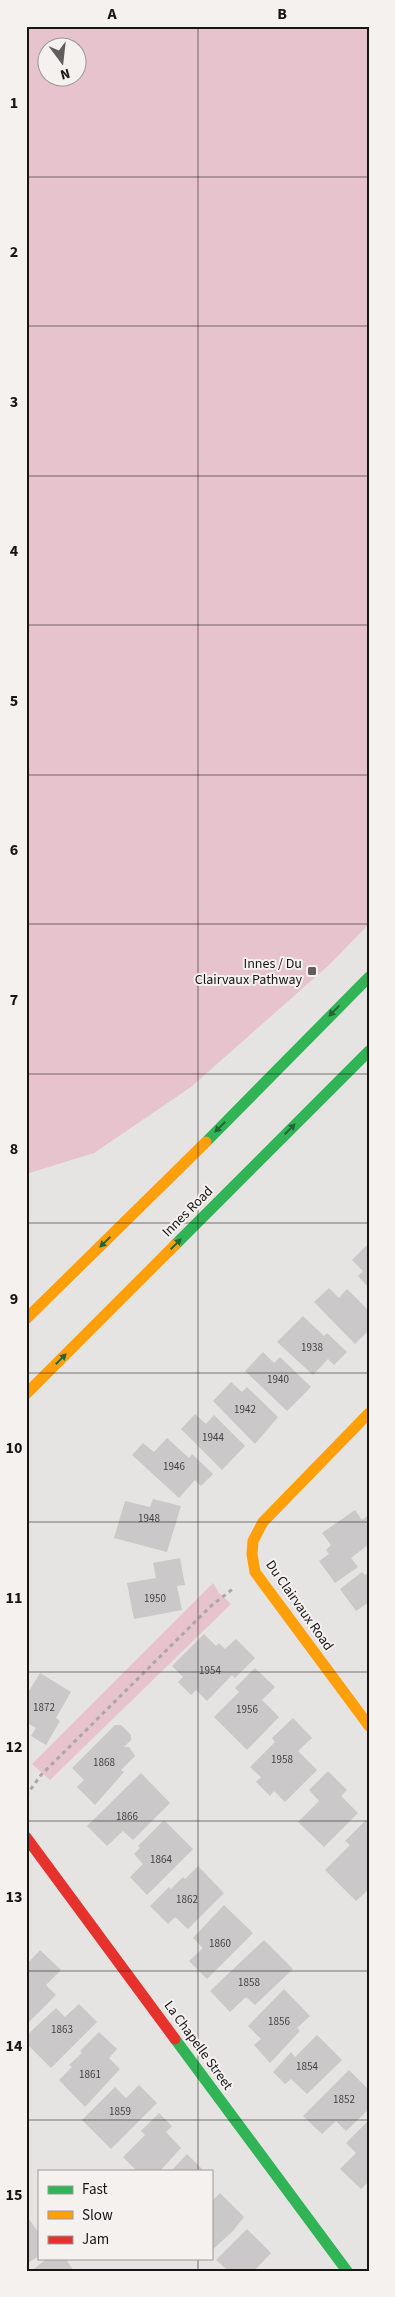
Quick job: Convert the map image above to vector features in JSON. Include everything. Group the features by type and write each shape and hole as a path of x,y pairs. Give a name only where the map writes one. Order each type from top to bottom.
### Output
{"main road":[{"path":"26,1319 369,977"},
{"name":"Innes Road","path":"26,1394 369,1051"},
{"name":"Du Clairvaux Road","path":"369,1413 269,1514 254,1532 251,1552 255,1572 369,1726"},
{"name":"La Chapelle Street","path":"26,1837 347,2271"}],"path":[{"path":"26,1796 41,1775 212,1605 255,1572"}],"shaded area":[{"path":"26,26 369,26 369,924 329,965 191,1087 94,1153 26,1174"},
{"path":"213,1583 219,1593 231,1604 50,1780 32,1764"}],"building":[{"path":"369,1243 369,1288 358,1276 363,1271 352,1260"},
{"path":"329,1288 339,1298 347,1289 369,1311 369,1330 355,1344 314,1302"},
{"path":"303,1316 324,1336 327,1333 347,1352 334,1365 328,1359 313,1375 277,1342"},
{"path":"263,1352 274,1363 280,1357 311,1387 287,1411 245,1371"},
{"path":"231,1382 242,1392 247,1387 278,1417 255,1444 213,1401"},
{"path":"195,1414 206,1424 214,1415 245,1446 222,1470 181,1429"},
{"path":"167,1438 189,1458 192,1454 213,1474 201,1486 195,1480 179,1498 132,1455 143,1443 154,1452"},
{"path":"153,1499 181,1506 167,1552 114,1538 125,1501 150,1507"},
{"path":"355,1510 362,1520 369,1515 369,1544 351,1558 358,1567 335,1583 319,1561 329,1554 326,1550 331,1545 322,1533"},
{"path":"180,1558 185,1585 177,1586 182,1610 134,1619 127,1583 156,1578 153,1563"},
{"path":"362,1572 365,1575 369,1572 369,1602 356,1611 340,1589"},
{"path":"204,1634 216,1646 219,1643 225,1649 236,1639 255,1658 235,1678 232,1675 207,1701 196,1690 191,1695 178,1682 183,1677 172,1666"},
{"path":"255,1668 275,1687 262,1700 279,1717 247,1750 214,1717 239,1692 235,1688"},
{"path":"40,1673 71,1692 56,1718 60,1721 46,1745 31,1736 36,1728 26,1722 26,1696"},
{"path":"293,1718 312,1738 298,1751 317,1770 285,1802 274,1791 270,1796 256,1782 261,1777 250,1767 275,1742 272,1738"},
{"path":"115,1725 121,1725 131,1735 131,1740 124,1747 129,1747 135,1756 121,1770 124,1772 95,1805 77,1787 84,1780 72,1768"},
{"path":"328,1771 347,1790 341,1796 358,1813 324,1847 298,1822 319,1801 309,1790"},
{"path":"141,1773 170,1803 133,1840 123,1831 107,1846 87,1826"},
{"path":"164,1820 193,1849 147,1895 130,1877 143,1864 134,1854 140,1848 138,1846"},
{"path":"366,1820 369,1824 369,1889 356,1901 325,1870 350,1845 345,1841"},
{"path":"198,1866 224,1893 188,1929 175,1917 168,1924 150,1906 169,1887 171,1889 183,1877 185,1879"},
{"path":"224,1905 253,1933 207,1979 189,1961 203,1948 193,1938"},
{"path":"264,1940 293,1969 255,2005 246,1997 230,2012 210,1991"},
{"path":"40,1950 61,1970 46,1985 56,1995 26,2025 26,1965"},
{"path":"284,1989 310,2016 297,2028 300,2031 270,2063 254,2045 261,2039 248,2026"},
{"path":"79,2004 97,2022 51,2068 26,2043 26,2036 56,2008 65,2017"},
{"path":"99,2032 117,2049 109,2058 120,2069 85,2107 59,2080 72,2067 69,2065 82,2053 80,2051"},
{"path":"317,2035 342,2060 307,2094 291,2079 285,2084 273,2072 291,2052 295,2057"},
{"path":"349,2070 369,2090 369,2109 346,2131 336,2121 322,2134 303,2116"},
{"path":"139,2085 157,2103 111,2149 82,2120 115,2087 126,2098"},
{"path":"159,2113 172,2126 166,2132 181,2148 161,2170 136,2170 123,2157 145,2135 141,2131"},
{"path":"369,2120 369,2181 361,2189 340,2169 356,2153 346,2143"},
{"path":"187,2154 203,2170 172,2170"},
{"path":"220,2193 244,2217 233,2231 212,2250 212,2201"},
{"path":"29,2219 38,2232 38,2257 26,2264 26,2220"},
{"path":"247,2229 271,2253 254,2271 224,2271 226,2269 216,2260"},
{"path":"45,2260 66,2260 74,2271 31,2271"}],"traffic: fast":[{"path":"206,1142 369,977"},
{"path":"175,1245 369,1051"},
{"path":"175,2039 347,2271"}],"traffic: slow":[{"path":"26,1319 206,1142"},
{"path":"26,1394 175,1245"},
{"path":"369,1413 263,1522 253,1541 252,1554 255,1572 369,1726"}],"traffic: jam":[{"path":"26,1837 175,2039"}],"place":[{"name":"Innes / Du Clairvaux Pathway","path":"312,971"}]}
